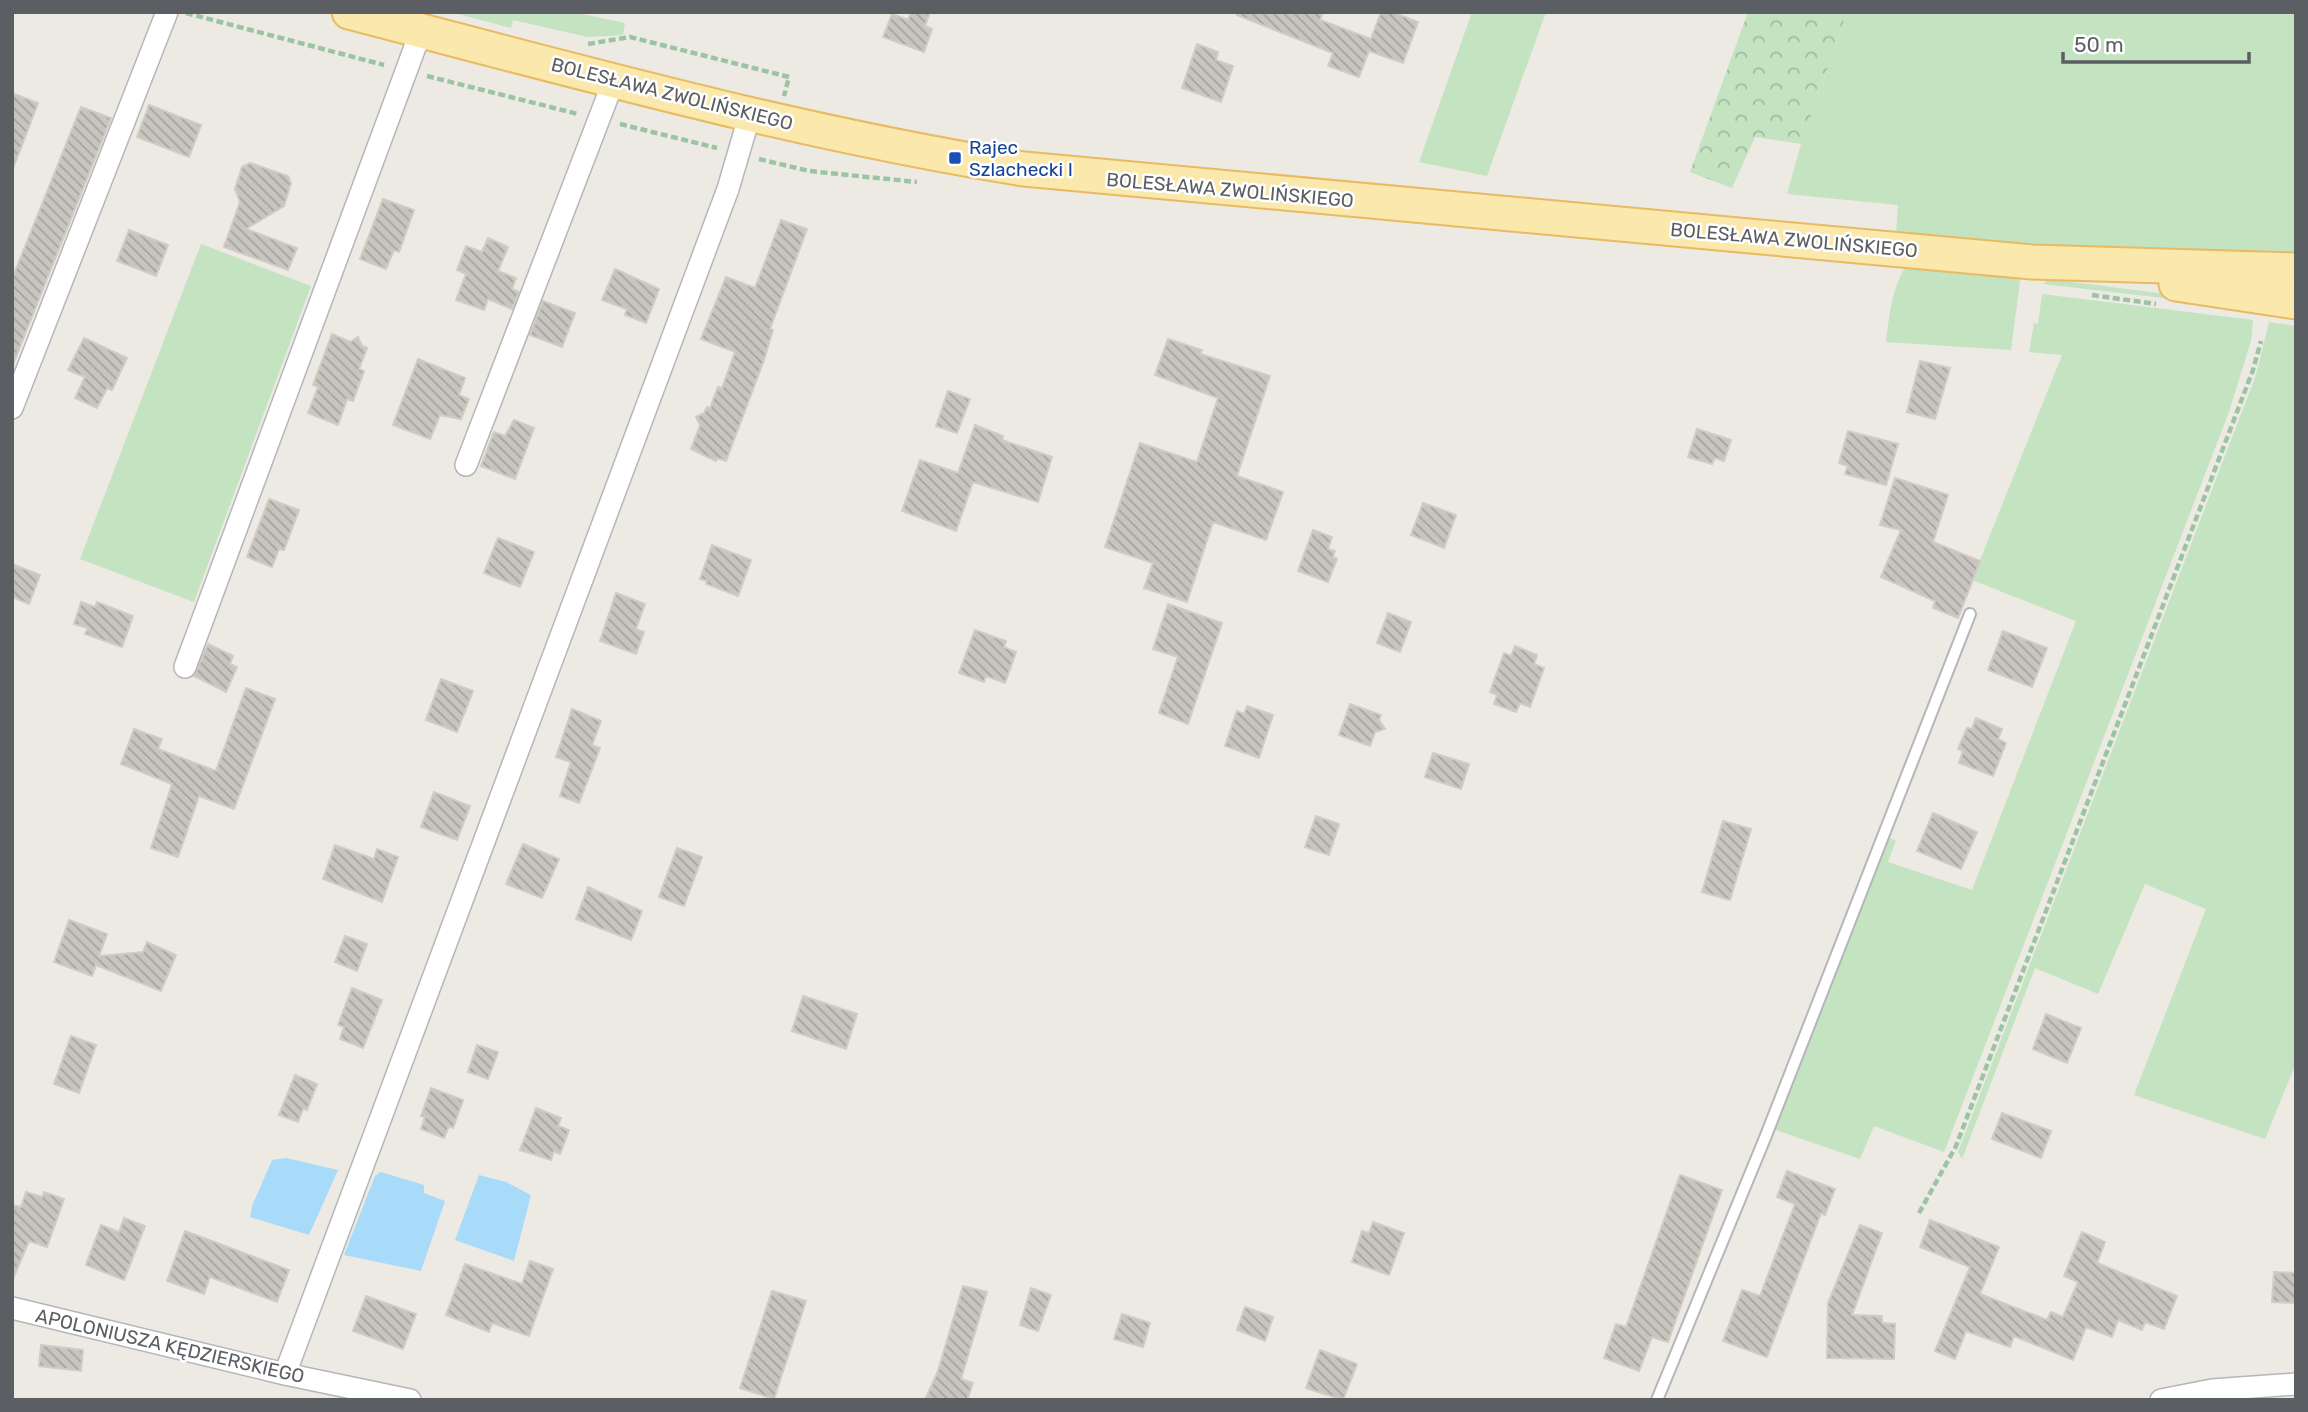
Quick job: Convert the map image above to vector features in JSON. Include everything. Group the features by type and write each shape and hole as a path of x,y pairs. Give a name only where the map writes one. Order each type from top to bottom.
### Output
{"main road":[{"name":"BOLESŁAWA ZWOLIŃSKIEGO","path":"349,12 750,114 929,154 1072,176 2042,262 2296,270"},
{"name":"BOLESŁAWA ZWOLIŃSKIEGO","path":"2042,262 2296,302"}],"street":[{"path":"12,408 167,12"},
{"path":"185,667 421,31"},
{"path":"466,465 614,80"},
{"path":"285,1374 728,189 750,114"},
{"name":"APOLONIUSZA KĘDZIERSKIEGO","path":"12,1308 285,1374 410,1400"},
{"path":"2161,1400 2211,1390 2296,1384"}],"lane":[{"path":"1657,1400 1765,1138 1970,614"}],"path":[{"path":"1919,1213 1956,1146 2253,370 2261,341"}],"green space":[{"path":"451,12 573,12 625,23 623,35 588,37 513,20 511,28"},
{"path":"1472,12 1546,12 1487,176 1419,162"},
{"path":"1748,12 1847,12 1801,144 1755,137 1732,188 1690,172"},
{"path":"1847,12 2296,12 2296,260 2192,258 1896,235 1898,205 1787,194 1801,144"},
{"path":"201,244 311,286 194,602 80,559"},
{"path":"1907,265 2015,275 2020,281 2011,350 1886,342 1895,292"},
{"path":"2049,279 2190,297 2189,301 2043,284"},
{"path":"2042,294 2253,320 2251,341 2229,412 1944,1152 1874,1126 1860,1159 1773,1129 1888,838 1896,840 1888,862 1972,890 2076,621 1972,580 2062,355 2029,352 2034,323 2038,324"},
{"path":"2269,322 2296,326 2296,1063 2265,1139 2134,1095 2206,909 2145,884 2098,994 2035,968 1962,1159 1958,1152 2256,375"}],"water":[{"path":"286,1158 338,1170 309,1235 250,1217 272,1160"},
{"path":"381,1172 424,1185 424,1193 445,1201 421,1271 344,1255 375,1176"},
{"path":"479,1175 506,1182 531,1195 514,1261 455,1240"}],"building":[{"path":"911,12 930,12 925,26 932,29 924,52 883,37 892,14 908,20"},
{"path":"1237,12 1323,12 1320,20 1371,39 1381,12 1392,12 1418,22 1403,63 1369,51 1359,77 1328,66 1333,53 1237,15"},
{"path":"1197,44 1218,52 1216,60 1233,66 1221,102 1182,88"},
{"path":"12,93 38,103 14,166 12,166"},
{"path":"149,105 201,125 189,157 137,137"},
{"path":"81,107 111,118 12,367 12,279"},
{"path":"250,163 288,176 291,183 284,206 246,229 297,248 288,270 224,247 240,202 235,189 242,167"},
{"path":"383,199 414,210 399,252 394,250 386,269 360,259"},
{"path":"781,220 807,229 770,329 773,330 764,360 726,461 717,458 716,461 691,449 700,425 696,417 704,413 707,407 710,408 718,387 722,388 735,352 701,339 726,277 755,288"},
{"path":"129,230 168,245 156,276 117,261"},
{"path":"488,238 508,247 498,271 516,278 512,289 519,292 512,309 488,299 484,310 456,300 466,274 457,270 466,246 482,252"},
{"path":"615,269 659,289 646,323 625,315 627,309 602,300"},
{"path":"543,301 575,313 562,347 530,335"},
{"path":"332,334 350,342 358,337 362,346 367,348 359,369 364,371 353,401 347,399 338,425 308,413 318,387 313,385"},
{"path":"84,338 127,358 112,390 107,388 97,408 75,398 85,377 68,370"},
{"path":"1168,339 1202,350 1200,354 1270,376 1237,476 1283,492 1266,540 1213,522 1187,602 1144,588 1153,563 1105,547 1140,443 1197,462 1218,398 1155,375"},
{"path":"418,359 465,378 459,395 469,399 461,419 440,415 430,439 393,425"},
{"path":"1920,361 1950,368 1935,419 1907,412"},
{"path":"948,391 970,399 957,433 936,426"},
{"path":"514,420 534,428 515,479 481,466 494,432 505,436"},
{"path":"975,425 1003,436 1002,440 1052,457 1038,502 973,482 956,531 902,511 920,460 958,473"},
{"path":"1697,429 1731,440 1724,461 1715,458 1712,464 1688,457"},
{"path":"1848,431 1898,444 1886,485 1845,474 1848,466 1839,463"},
{"path":"1895,478 1948,495 1933,542 1980,561 1958,618 1933,608 1935,601 1881,577 1901,530 1880,525"},
{"path":"269,499 299,510 284,550 279,549 272,567 247,557"},
{"path":"1423,503 1456,515 1444,548 1411,535"},
{"path":"1313,530 1332,537 1328,549 1335,551 1333,557 1337,559 1328,582 1298,571"},
{"path":"498,538 534,552 520,587 484,573"},
{"path":"712,545 751,560 738,596 706,584 707,581 700,579"},
{"path":"12,564 40,575 29,604 12,597"},
{"path":"616,593 645,604 636,629 644,632 636,654 600,641"},
{"path":"81,602 95,607 97,602 133,616 122,647 85,634 88,628 74,624"},
{"path":"1168,604 1222,623 1188,724 1159,713 1178,657 1153,649"},
{"path":"1388,613 1411,622 1400,652 1377,643"},
{"path":"975,630 1006,641 1004,647 1016,652 1005,683 986,676 984,682 959,673"},
{"path":"2003,631 2047,648 2032,687 1988,670"},
{"path":"208,644 233,656 230,664 237,667 226,692 194,676"},
{"path":"1515,646 1537,655 1534,664 1544,668 1530,707 1520,703 1516,712 1494,704 1497,695 1490,692 1504,653 1511,656"},
{"path":"441,679 473,691 457,732 426,720"},
{"path":"246,688 275,699 234,809 199,796 178,857 151,848 172,784 121,764 134,729 162,739 158,749 216,771"},
{"path":"1350,704 1381,715 1379,720 1385,729 1375,732 1370,746 1339,735"},
{"path":"1247,706 1273,715 1259,758 1225,746 1237,711 1244,714"},
{"path":"572,709 601,721 592,745 600,748 579,803 560,796 571,762 556,757"},
{"path":"1976,718 2002,729 1998,739 2006,743 1993,776 1959,763 1963,751 1958,749 1967,728 1972,729"},
{"path":"1433,753 1469,764 1461,789 1425,777"},
{"path":"434,792 470,806 457,840 421,827"},
{"path":"1933,813 1977,832 1961,869 1917,851"},
{"path":"1316,816 1339,824 1329,855 1305,847"},
{"path":"1723,821 1751,829 1730,900 1702,892"},
{"path":"523,844 559,859 542,898 506,884"},
{"path":"335,845 374,859 377,849 398,857 382,902 323,879"},
{"path":"677,848 702,857 684,906 659,897"},
{"path":"588,887 642,911 631,940 576,919"},
{"path":"69,920 107,934 99,956 143,952 147,942 176,955 161,991 96,965 92,976 54,962"},
{"path":"345,936 367,944 357,971 335,962"},
{"path":"352,988 382,1000 363,1048 340,1039 344,1027 338,1025"},
{"path":"803,996 857,1014 846,1049 792,1031"},
{"path":"2046,1014 2081,1028 2067,1063 2033,1049"},
{"path":"71,1036 96,1045 79,1093 54,1084"},
{"path":"477,1045 498,1052 488,1079 468,1072"},
{"path":"295,1075 317,1084 307,1110 303,1109 298,1122 279,1115"},
{"path":"431,1088 463,1100 453,1128 449,1126 444,1138 421,1129 425,1117 421,1116"},
{"path":"536,1108 561,1118 558,1126 569,1130 560,1154 554,1151 551,1160 520,1150"},
{"path":"2002,1113 2051,1131 2041,1158 1992,1139"},
{"path":"1787,1171 1835,1189 1825,1215 1821,1213 1767,1357 1723,1341 1742,1290 1760,1296 1795,1204 1777,1197"},
{"path":"1680,1175 1722,1190 1668,1342 1652,1337 1639,1371 1604,1358 1616,1324 1626,1327"},
{"path":"26,1192 42,1197 44,1192 64,1199 47,1247 29,1241 13,1279 12,1205 21,1207"},
{"path":"124,1218 145,1226 124,1280 86,1265 101,1225 119,1232"},
{"path":"1930,1220 1999,1247 1980,1294 2047,1320 2051,1312 2063,1317 2078,1282 2064,1276 2082,1232 2105,1242 2097,1263 2177,1296 2164,1329 2145,1322 2142,1330 2118,1320 2112,1337 2086,1327 2073,1360 2014,1336 2010,1347 1966,1331 1955,1359 1935,1351 1970,1267 1920,1247"},
{"path":"1373,1222 1404,1233 1389,1275 1352,1262 1362,1231 1369,1233"},
{"path":"1860,1225 1882,1233 1852,1315 1882,1316 1882,1323 1895,1324 1894,1359 1827,1358 1828,1303"},
{"path":"185,1231 289,1270 277,1302 210,1277 204,1294 167,1281"},
{"path":"530,1261 553,1269 529,1336 492,1323 489,1332 446,1315 465,1264 522,1284"},
{"path":"2274,1272 2296,1273 2296,1303 2272,1302"},
{"path":"963,1286 987,1292 961,1379 973,1383 967,1400 925,1400 938,1371"},
{"path":"1031,1288 1051,1295 1038,1331 1020,1325"},
{"path":"772,1291 806,1301 774,1399 740,1388"},
{"path":"366,1296 416,1314 403,1349 353,1331"},
{"path":"1245,1307 1273,1317 1265,1341 1237,1330"},
{"path":"1122,1314 1150,1323 1143,1347 1114,1339"},
{"path":"41,1345 83,1350 81,1371 39,1366"},
{"path":"1320,1350 1357,1364 1343,1400 1306,1388"}],"place":[{"name":"Rajec Szlachecki I","path":"955,158"}]}
